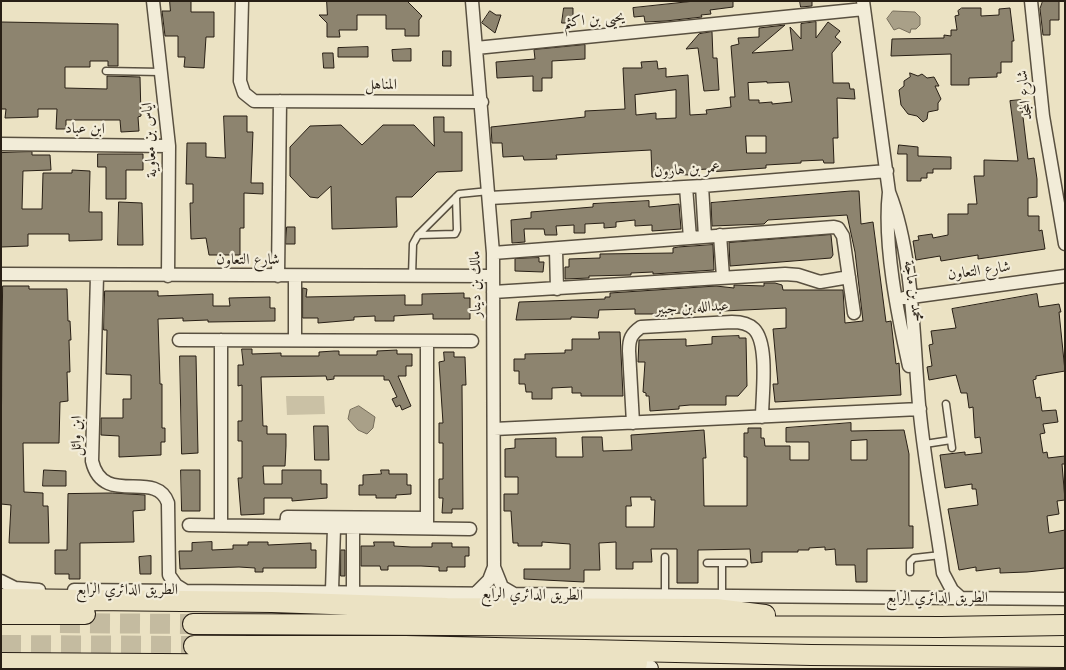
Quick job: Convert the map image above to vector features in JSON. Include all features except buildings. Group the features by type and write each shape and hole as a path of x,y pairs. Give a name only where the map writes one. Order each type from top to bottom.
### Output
{"main road":[{"path":"273,590 290,602"},
{"path":"1,592 22,599"},
{"path":"400,606 419,592"},
{"path":"1,599 716,609 758,613 781,625"},
{"path":"1,614 180,613 228,602"},
{"name":"الطريق الدائري الرابع","path":"193,624 941,627 1065,625"},
{"path":"194,646 415,646 811,655 1065,657"},
{"path":"7,665 384,667 629,664 811,655"}],"street":[{"name":"اياس بن معاوية","path":"153,1 169,146 168,276"},
{"name":"المناهل","path":"242,1 240,81 244,93 254,102 482,102"},
{"name":"مالك بن دينار","path":"472,1 482,102 492,254 494,567 502,587 515,594"},
{"name":"شارع المجد","path":"1031,1 1043,116 1065,244"},
{"name":"يحيى بن اكثم","path":"476,48 863,5"},
{"name":"محمد بن ماجة","path":"863,5 887,171 889,192 888,224 897,299 910,371 918,392"},
{"path":"278,276 280,101"},
{"name":"ابن عباد","path":"1,144 169,146"},
{"name":"عمر بن هارون","path":"489,195 702,186 887,171"},
{"path":"686,186 690,238"},
{"path":"702,186 705,236"},
{"name":"محمد بن ماجة","path":"889,192 899,226 910,297 920,409 943,573 948,585 962,598"},
{"path":"492,254 834,227 838,228 843,236 854,313"},
{"path":"720,235 723,277"},
{"path":"552,250 553,290"},
{"name":"شارع التعاون","path":"2,273 97,276 492,276"},
{"path":"493,292 553,290 723,277 791,274 824,282 849,278"},
{"name":"ابن وائل","path":"97,276 92,461 94,470 99,478 115,486 152,488 163,493 168,502 169,571"},
{"path":"295,276 295,340"},
{"name":"شارع التعاون","path":"897,299 1065,276"},
{"name":"عبدالله بن جبير","path":"633,423 629,351 632,333 640,327 732,322 744,323 753,328 760,337 762,350 762,417"},
{"path":"179,340 472,341"},
{"path":"221,340 221,525"},
{"path":"427,341 427,523"},
{"path":"494,429 920,409"},
{"path":"286,526 287,517 427,523 470,529"},
{"path":"189,525 334,528 427,523"},
{"path":"353,527 353,590"},
{"path":"332,590 334,528"},
{"path":"475,594 490,580 494,567"},
{"path":"157,590 164,582 169,571"},
{"path":"169,571 172,582 184,590"},
{"path":"930,599 939,587 943,573"},
{"name":"الطريق الدائري الرابع","path":"1,582 15,588 28,590 353,590 475,594 1065,599"},
{"path":"629,664 649,669"}],"lane":[{"path":"106,71 161,72"},
{"path":"412,276 413,244 418,235 456,197 465,192 489,195"},
{"path":"418,235 455,234 457,230 456,197"},
{"path":"946,404 952,448"},
{"path":"925,444 951,440"},
{"path":"910,572 910,562 914,558 940,555"},
{"path":"665,557 665,596"},
{"path":"707,563 744,562"},
{"path":"722,563 722,597"}],"shaded area":[{"path":"893,11 915,12 920,17 920,25 916,29 911,29 910,33 899,28 894,30 887,19"},
{"path":"286,396 324,396 325,414 287,415"},
{"path":"359,406 375,417 373,428 367,434 358,430 348,419 350,410"}],"tunnel":[{"path":"60,623 193,624"},
{"path":"1,645 194,646"}]}
